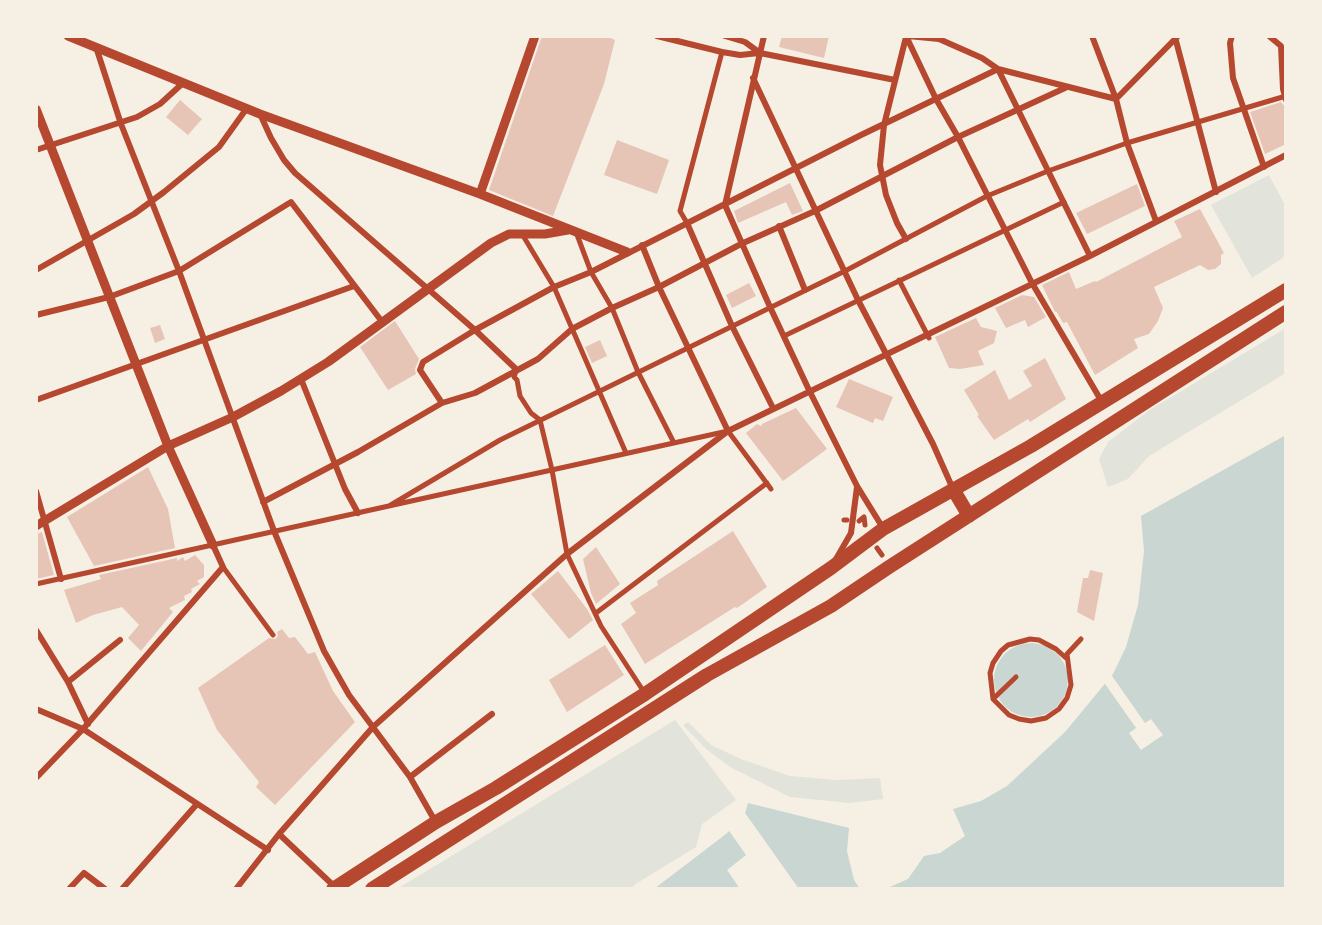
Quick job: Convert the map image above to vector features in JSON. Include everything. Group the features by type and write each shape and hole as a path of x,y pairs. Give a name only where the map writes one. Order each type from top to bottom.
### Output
{"highway":[{"path":"334,888 436,822 496,788 645,694 831,568 883,529 1031,446 1286,290"},
{"path":"372,889 707,675 831,606 1286,312"},
{"path":"953,489 969,516"}],"street":[{"path":"68,36 260,114 480,194 627,252"},
{"path":"480,194 535,36"},
{"path":"657,36 722,52 740,55 760,53 895,80"},
{"path":"725,36 745,42 760,53"},
{"path":"764,36 725,205 809,390 857,486 883,529"},
{"path":"907,36 939,39 982,58 998,69 1065,88 1116,99"},
{"path":"906,239 886,195 880,165 884,125 907,36"},
{"path":"907,36 936,99 958,137 1032,283 1102,402"},
{"path":"1092,36 1116,99 1128,143 1156,222"},
{"path":"1116,99 1176,36"},
{"path":"1176,36 1216,192"},
{"path":"1232,36 1230,43 1233,78 1264,167"},
{"path":"389,506 500,440 845,271 987,196 1048,171 1128,143 1243,108 1286,98 1282,89 1281,46 1269,36"},
{"path":"96,47 121,124 179,271 263,502 324,651 350,695 410,777 436,822"},
{"path":"722,52 680,211 732,326 773,408"},
{"path":"442,403 420,370 423,362 475,330 554,287 591,272 795,168 998,69"},
{"path":"998,69 1090,256"},
{"path":"753,78 858,300 933,444 953,489"},
{"path":"36,150 121,124 148,112 183,83"},
{"path":"263,502 442,403 475,393 538,359 572,329 612,308 741,244 815,211 958,137 1065,88"},
{"path":"36,270 134,214 164,192 219,147 247,108"},
{"path":"36,109 168,446 223,567 273,635"},
{"path":"260,114 284,160 295,172 475,330 516,370"},
{"path":"236,889 279,834 373,727 567,554 729,431 809,390 886,353 928,336 1090,256 1286,155"},
{"path":"36,315 109,297 179,271 291,202 383,324"},
{"path":"783,336 1064,202"},
{"path":"779,226 805,290"},
{"path":"40,524 168,446 232,417 301,379 383,324 491,243 509,234 572,231"},
{"path":"572,231 591,272 612,308 638,372 674,443"},
{"path":"522,234 554,287 626,453"},
{"path":"642,245 659,286 729,431 771,489"},
{"path":"899,280 928,336"},
{"path":"36,400 354,285"},
{"path":"516,370 514,377 517,380 520,396 531,413 540,420 552,470 567,554 601,626 645,694"},
{"path":"301,379 335,464 358,513"},
{"path":"36,584 729,431"},
{"path":"596,612 767,483"},
{"path":"831,568 851,533 857,486"},
{"path":"36,491 40,524 61,579"},
{"path":"859,521 864,517 865,525"},
{"path":"877,548 882,555"},
{"path":"36,778 85,727 223,567"},
{"path":"36,630 68,682 85,727"},
{"path":"1066,658 1056,649 1039,640 1023,640 1008,645 993,663 990,673 995,698 1010,715 1019,719 1030,721 1046,718 1059,709 1067,698 1071,685 1066,658 1081,639"},
{"path":"68,682 120,640"},
{"path":"995,698 1016,676"},
{"path":"36,709 85,727 268,850"},
{"path":"410,777 492,714"},
{"path":"122,889 197,804"},
{"path":"279,834 334,888"},
{"path":"69,889 84,873 105,889"}],"shaded area":[{"path":"1269,175 1286,207 1286,256 1252,278 1211,205"},
{"path":"1286,328 1286,373 1149,456 1128,479 1108,487 1099,459 1108,442 1148,411"},
{"path":"1286,435 1286,889 885,889 908,879 924,856 940,853 965,836 953,809 981,801 1007,786 1065,732 1113,674 1126,647 1138,605 1144,551 1141,516"},
{"path":"1031,643 1052,649 1062,659 1068,680 1062,701 1052,711 1031,717 1010,711 1000,701 994,680 1000,659 1010,649"},
{"path":"675,720 736,800 702,824 696,847 634,885 633,889 397,889"},
{"path":"688,722 711,745 741,759 790,776 837,780 880,778 883,799 849,803 790,797 730,767 706,749 683,725"},
{"path":"748,803 849,828 847,851 854,880 860,889 654,889 726,834 744,817"}],"pier":[{"path":"1110,673 1145,723 1151,719 1163,735 1141,750 1129,733 1136,728 1103,681"},
{"path":"743,810 799,889 740,889 727,870 746,855 727,828 741,816"}],"building":[{"path":"542,36 606,36 615,40 604,84 553,216 489,190"},
{"path":"782,36 829,36 824,58 779,47"},
{"path":"180,100 202,119 188,135 166,117"},
{"path":"1281,102 1286,108 1286,144 1265,154 1250,112"},
{"path":"617,140 669,160 657,194 604,175"},
{"path":"790,183 803,211 792,215 786,202 738,223 734,211"},
{"path":"1137,184 1145,206 1087,234 1076,213"},
{"path":"1200,209 1224,253 1221,255 1221,264 1215,269 1208,270 1200,265 1154,287 1163,308 1158,321 1149,334 1134,339 1138,348 1095,375 1067,322 1063,323 1055,312 1042,285 1069,272 1076,289 1096,282 1182,237 1174,221"},
{"path":"749,283 756,296 732,308 726,295"},
{"path":"1022,295 1034,297 1046,317 1028,327 1025,320 1006,328 995,308"},
{"path":"976,318 981,327 997,331 994,343 978,351 984,365 960,369 949,368 935,337"},
{"path":"395,321 419,359 415,369 416,374 388,390 360,347"},
{"path":"160,325 165,339 155,343 150,328"},
{"path":"600,340 607,356 592,363 585,347"},
{"path":"1045,358 1066,399 1030,422 1028,419 994,440 977,416 979,415 964,390 995,370 1009,400 1032,386 1023,371"},
{"path":"849,379 893,397 883,421 875,418 873,423 836,407"},
{"path":"796,408 827,449 783,481 746,433 757,424 761,426"},
{"path":"148,467 168,509 175,548 94,566 67,517"},
{"path":"733,531 767,587 645,664 621,624 636,613 630,603 658,585 657,581"},
{"path":"42,532 54,575 36,579 36,534"},
{"path":"596,547 620,584 596,604 583,559"},
{"path":"195,555 204,565 204,577 197,581 200,584 191,589 192,592 184,596 185,600 169,608 173,612 141,651 128,638 139,625 122,607 93,615 76,623 64,590 101,579 99,575 177,558 177,561 183,557 185,561"},
{"path":"1090,570 1103,573 1094,621 1077,612 1083,578 1088,578"},
{"path":"558,571 593,620 569,639 531,594"},
{"path":"282,629 289,638 295,637 308,654 315,652 333,691 355,722 275,805 256,787 259,782 217,730 198,688 269,638 275,639 278,636 277,632"},
{"path":"605,645 624,675 567,712 549,680"}]}
